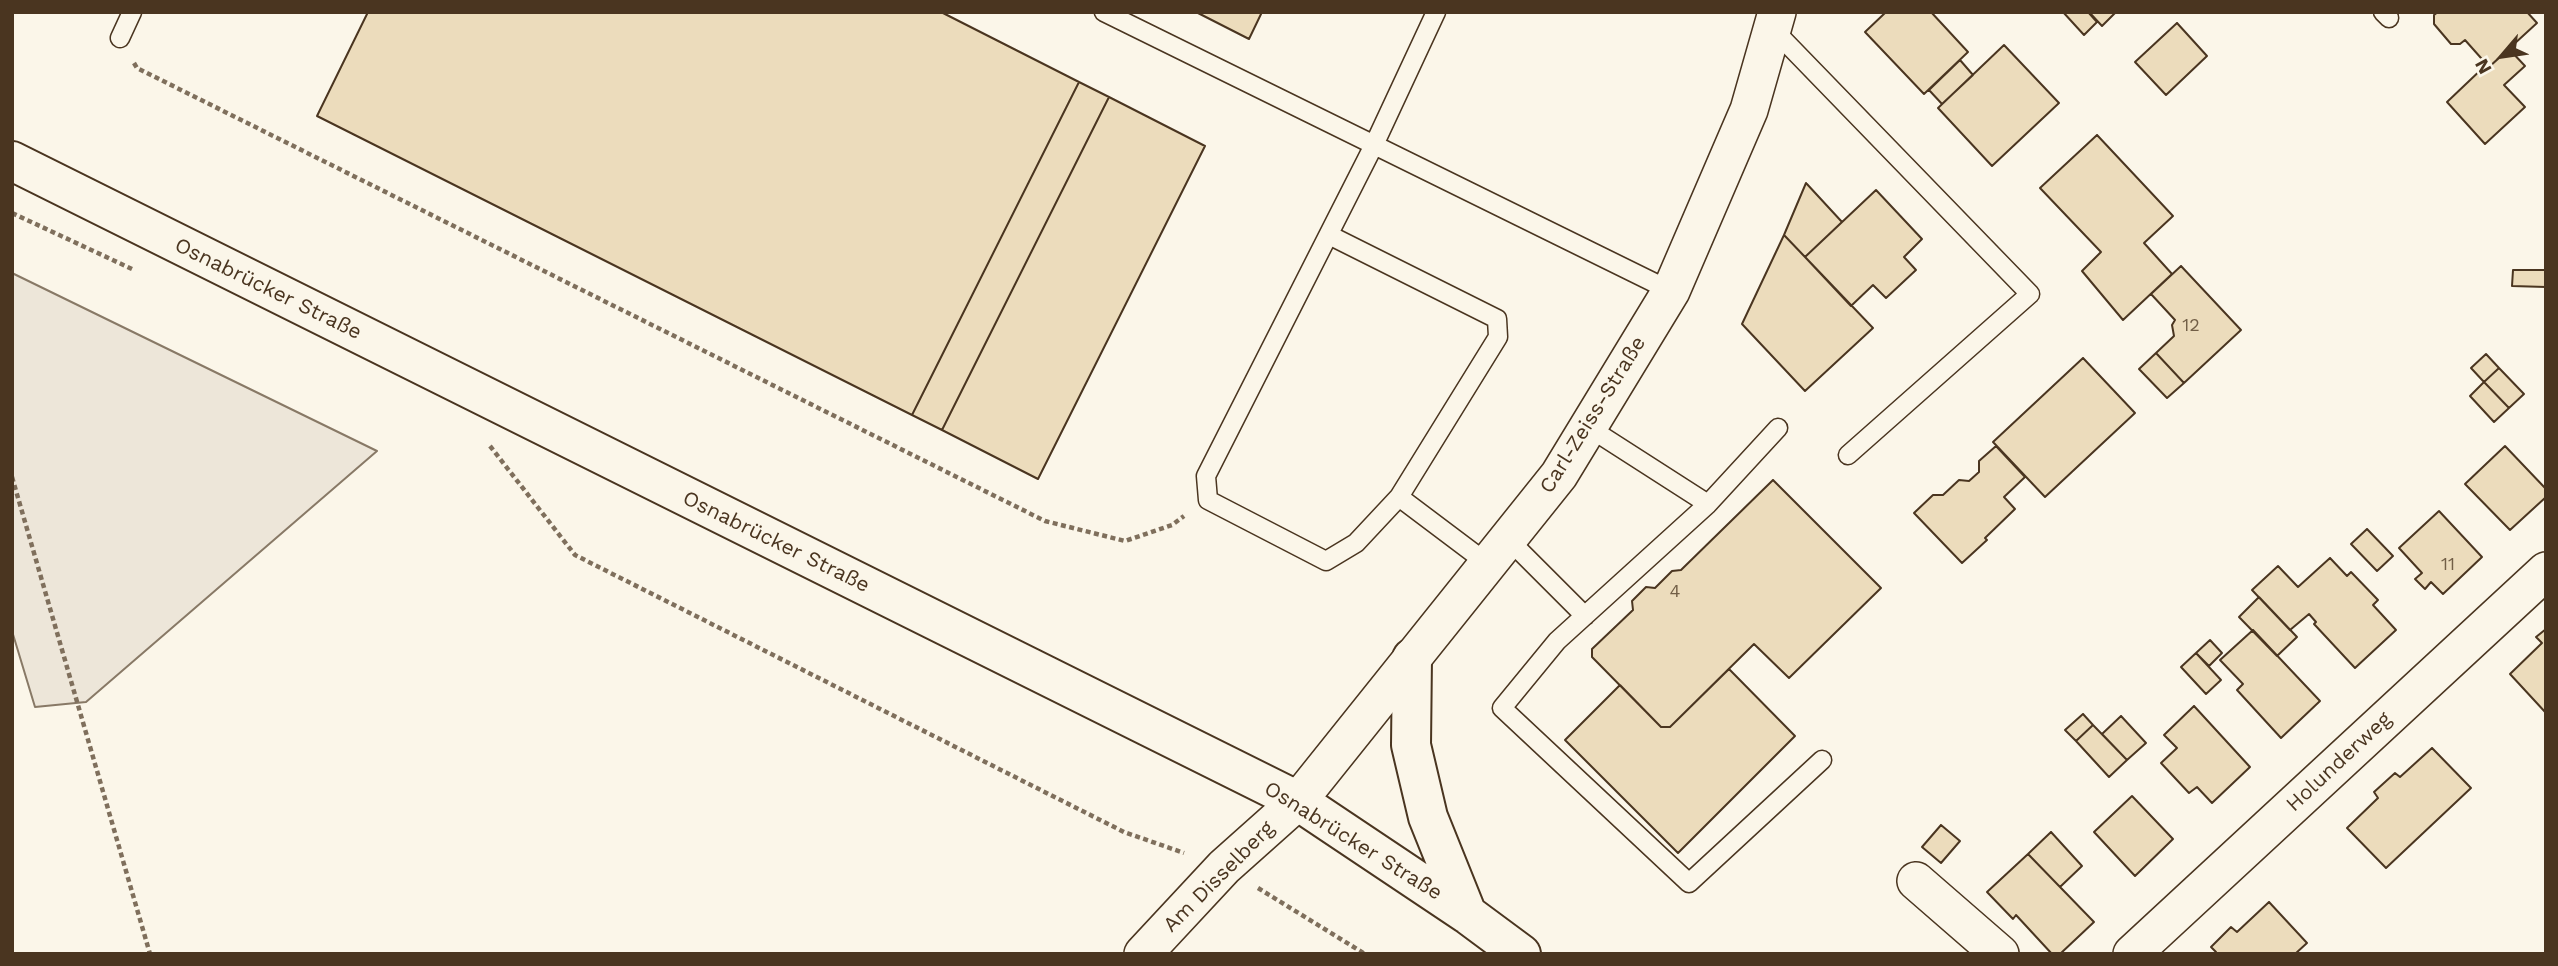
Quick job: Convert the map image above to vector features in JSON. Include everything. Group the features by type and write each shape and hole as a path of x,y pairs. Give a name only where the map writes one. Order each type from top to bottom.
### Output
{"main road":[{"name":"Osnabrücker Straße","path":"12,162 1298,801 1467,914 1521,954"},
{"path":"1412,658 1411,745 1428,817 1467,914"}],"street":[{"name":"Carl-Zeiss-Straße","path":"1298,801 1559,475 1671,290 1749,110 1774,20"},
{"name":"Holunderweg","path":"2132,954 2546,571"},
{"name":"Am Disselberg","path":"1143,954 1224,867 1298,801"},
{"path":"1916,881 2000,954"}],"lane":[{"path":"120,38 132,12"},
{"path":"1104,12 1671,290"},
{"path":"1329,234 1497,318 1498,337 1399,497 1356,543 1326,561 1208,500 1206,476 1374,145 1436,12"},
{"path":"1774,20 2030,294 1847,455"},
{"path":"1588,427 1708,504"},
{"path":"1778,428 1708,504 1557,641 1502,708 1689,883 1822,760"},
{"path":"1399,497 1498,552 1585,616"}],"path":[{"path":"120,38 137,68 1045,521 1125,541 1172,525 1208,500"},
{"path":"12,213 138,272"},
{"path":"487,443 575,555 1124,832 1224,867 1365,954"},
{"path":"12,477 149,954"}],"shaded area":[{"path":"12,273 377,451 86,702 35,707 12,631"}],"building":[{"path":"368,12 941,12 1079,82 912,415 317,116"},
{"path":"1196,12 1262,12 1249,39"},
{"path":"1886,12 1931,12 1968,52 1924,94 1865,32"},
{"path":"2063,12 2088,12 2097,22 2084,35"},
{"path":"2089,12 2116,12 2102,26"},
{"path":"2438,12 2527,12 2537,23 2489,67 2465,40 2460,44 2451,44 2434,24 2434,15"},
{"path":"2177,23 2207,56 2166,95 2135,62"},
{"path":"2004,45 2059,103 1992,166 1938,108"},
{"path":"2509,49 2525,66 2504,85 2525,107 2485,144 2447,102 2487,64 2489,67"},
{"path":"1960,60 1973,75 1942,104 1929,90"},
{"path":"1079,82 1109,97 942,430 912,415"},
{"path":"1109,97 1205,146 1038,479 942,430"},
{"path":"2097,135 2173,216 2144,243 2172,274 2123,320 2082,271 2101,252 2040,188"},
{"path":"1806,183 1842,222 1805,257 1784,235"},
{"path":"1876,190 1922,239 1904,257 1916,270 1886,298 1873,285 1851,306 1805,257"},
{"path":"1784,235 1873,328 1805,391 1742,324"},
{"path":"2181,266 2241,330 2184,383 2156,353 2174,336 2172,325 2175,320 2151,294"},
{"path":"2513,270 2546,270 2546,287 2512,286"},
{"path":"2156,353 2184,383 2167,398 2139,369"},
{"path":"2486,354 2499,368 2484,382 2471,368"},
{"path":"2083,358 2135,413 2045,497 1993,442"},
{"path":"2499,368 2524,394 2509,408 2484,382"},
{"path":"2484,382 2509,408 2494,422 2470,396"},
{"path":"1996,446 2025,477 2004,497 2015,509 1962,563 1914,513 1933,495 1943,495 1959,480 1969,481 1979,472 1979,461"},
{"path":"2505,446 2546,489 2546,497 2510,530 2465,484"},
{"path":"1773,480 1881,588 1789,678 1754,644 1670,727 1661,727 1592,657 1592,649 1633,610 1632,601 1646,587 1655,588 1672,571 1681,570"},
{"path":"2439,511 2482,557 2443,594 2431,582 2425,589 2415,579 2422,573 2399,548"},
{"path":"2367,529 2393,556 2377,571 2351,544"},
{"path":"2330,558 2347,576 2351,572 2378,600 2373,605 2396,630 2355,668 2314,624 2316,622 2309,614 2290,630 2252,590 2278,566 2298,587"},
{"path":"2259,597 2297,637 2277,656 2239,617"},
{"path":"2546,629 2546,713 2510,674 2542,643 2536,637"},
{"path":"2253,630 2320,701 2281,738 2237,690 2243,684 2220,660"},
{"path":"2210,640 2222,653 2209,666 2196,653"},
{"path":"2196,653 2221,680 2206,694 2181,667"},
{"path":"1729,669 1795,736 1678,853 1565,740 1620,685 1661,727 1670,727"},
{"path":"2194,706 2250,767 2212,803 2197,787 2189,793 2161,763 2177,748 2164,735"},
{"path":"2083,714 2093,725 2076,741 2065,730"},
{"path":"2121,716 2146,743 2127,760 2102,734"},
{"path":"2093,725 2127,760 2109,777 2076,741"},
{"path":"2432,748 2471,788 2386,868 2347,828 2378,798 2374,792 2395,773 2400,777"},
{"path":"2132,796 2173,839 2135,876 2094,832"},
{"path":"1941,825 1960,841 1941,863 1922,847"},
{"path":"2051,832 2082,866 2060,887 2028,854"},
{"path":"2028,854 2094,922 2060,954 2052,954 2016,915 2013,919 1987,892"},
{"path":"2269,902 2307,943 2295,954 2214,954 2216,952 2211,947 2231,927 2237,932"}]}
